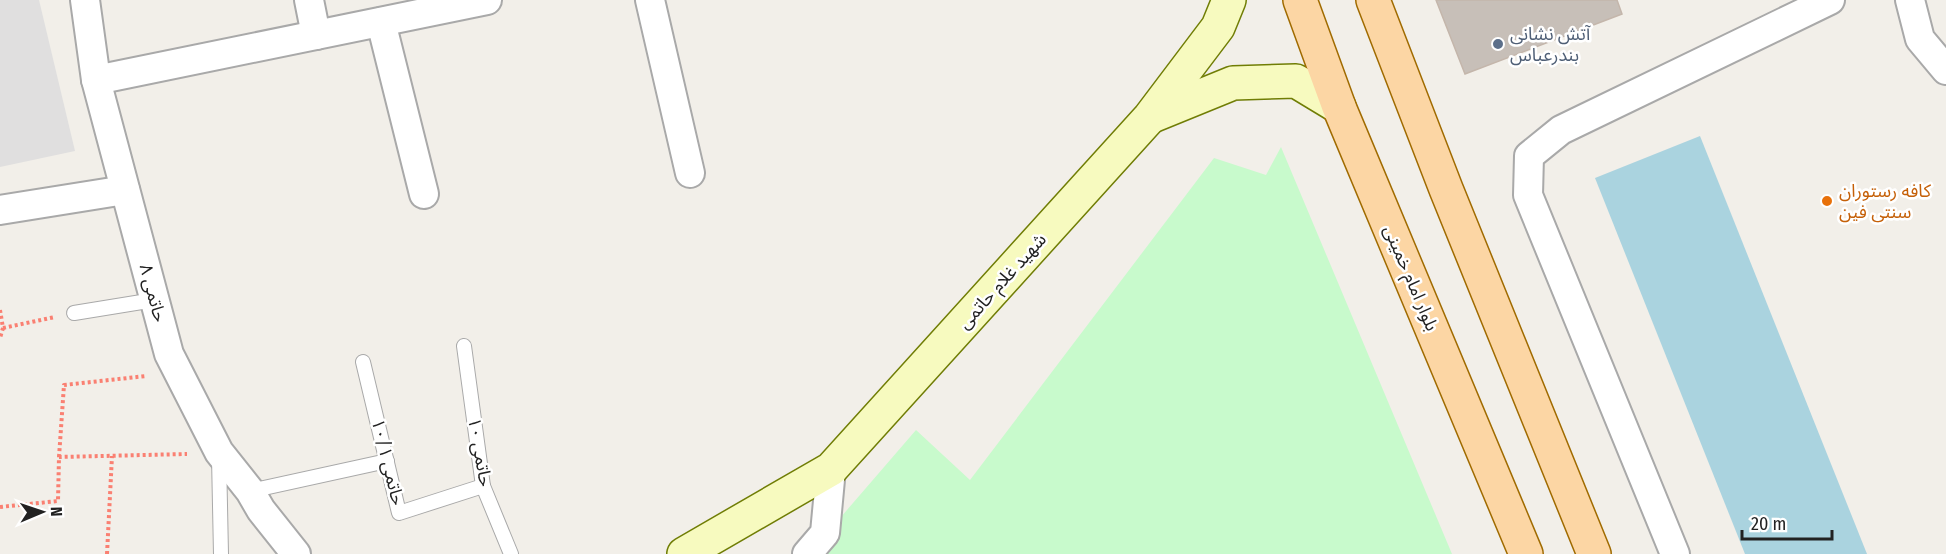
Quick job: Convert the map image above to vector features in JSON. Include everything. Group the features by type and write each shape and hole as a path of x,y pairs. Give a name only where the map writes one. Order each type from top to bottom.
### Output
{"main road":[{"name":"بلوار امام خمینی","path":"1300,0 1339,106 1526,554"},
{"path":"1373,0 1446,189 1594,554"}],"street":[{"name":"حاتمی ۸","path":"85,0 96,80 169,354 219,452 296,554"},
{"path":"309,0 316,35"},
{"path":"96,80 487,0"},
{"path":"650,0 690,173"},
{"path":"1150,117 1218,27 1229,0"},
{"path":"1675,554 1528,195 1529,156 1561,130 1830,0"},
{"path":"1910,0 1920,39 1946,70"},
{"path":"381,22 424,194"},
{"name":"شهید غلام حاتمی","path":"684,554 831,469 1150,117 1233,83 1296,81 1339,106"},
{"path":"0,210 125,190"},
{"path":"807,554 825,533 831,469"}],"lane":[{"path":"74,313 154,300"},
{"name":"حاتمی ۱۰","path":"464,346 483,486 511,554"},
{"name":"حاتمی ۱۰/۱","path":"363,362 399,513 483,486"},
{"path":"219,452 221,554"},
{"path":"250,491 387,461"}],"path":[{"path":"0,310 3,328 0,338"},
{"path":"3,328 74,313"},
{"path":"0,507 57,501 63,385 179,372"},
{"path":"60,457 219,452"},
{"path":"107,554 112,456"}],"shaded area":[{"path":"0,0 39,0 75,151 0,167"}],"green space":[{"path":"1281,147 1452,554 809,554 916,430 970,480 1214,158 1266,175"}],"water":[{"path":"1700,136 1867,554 1745,554 1595,178"}],"building":[{"name":"آتش نشانی بندرعباس","path":"1436,0 1617,0 1622,14 1465,74"}],"place":[{"name":"آتش نشانی بندرعباس","path":"1498,44"},
{"name":"کافه رستوران سنتی فین","path":"1827,201"}]}
